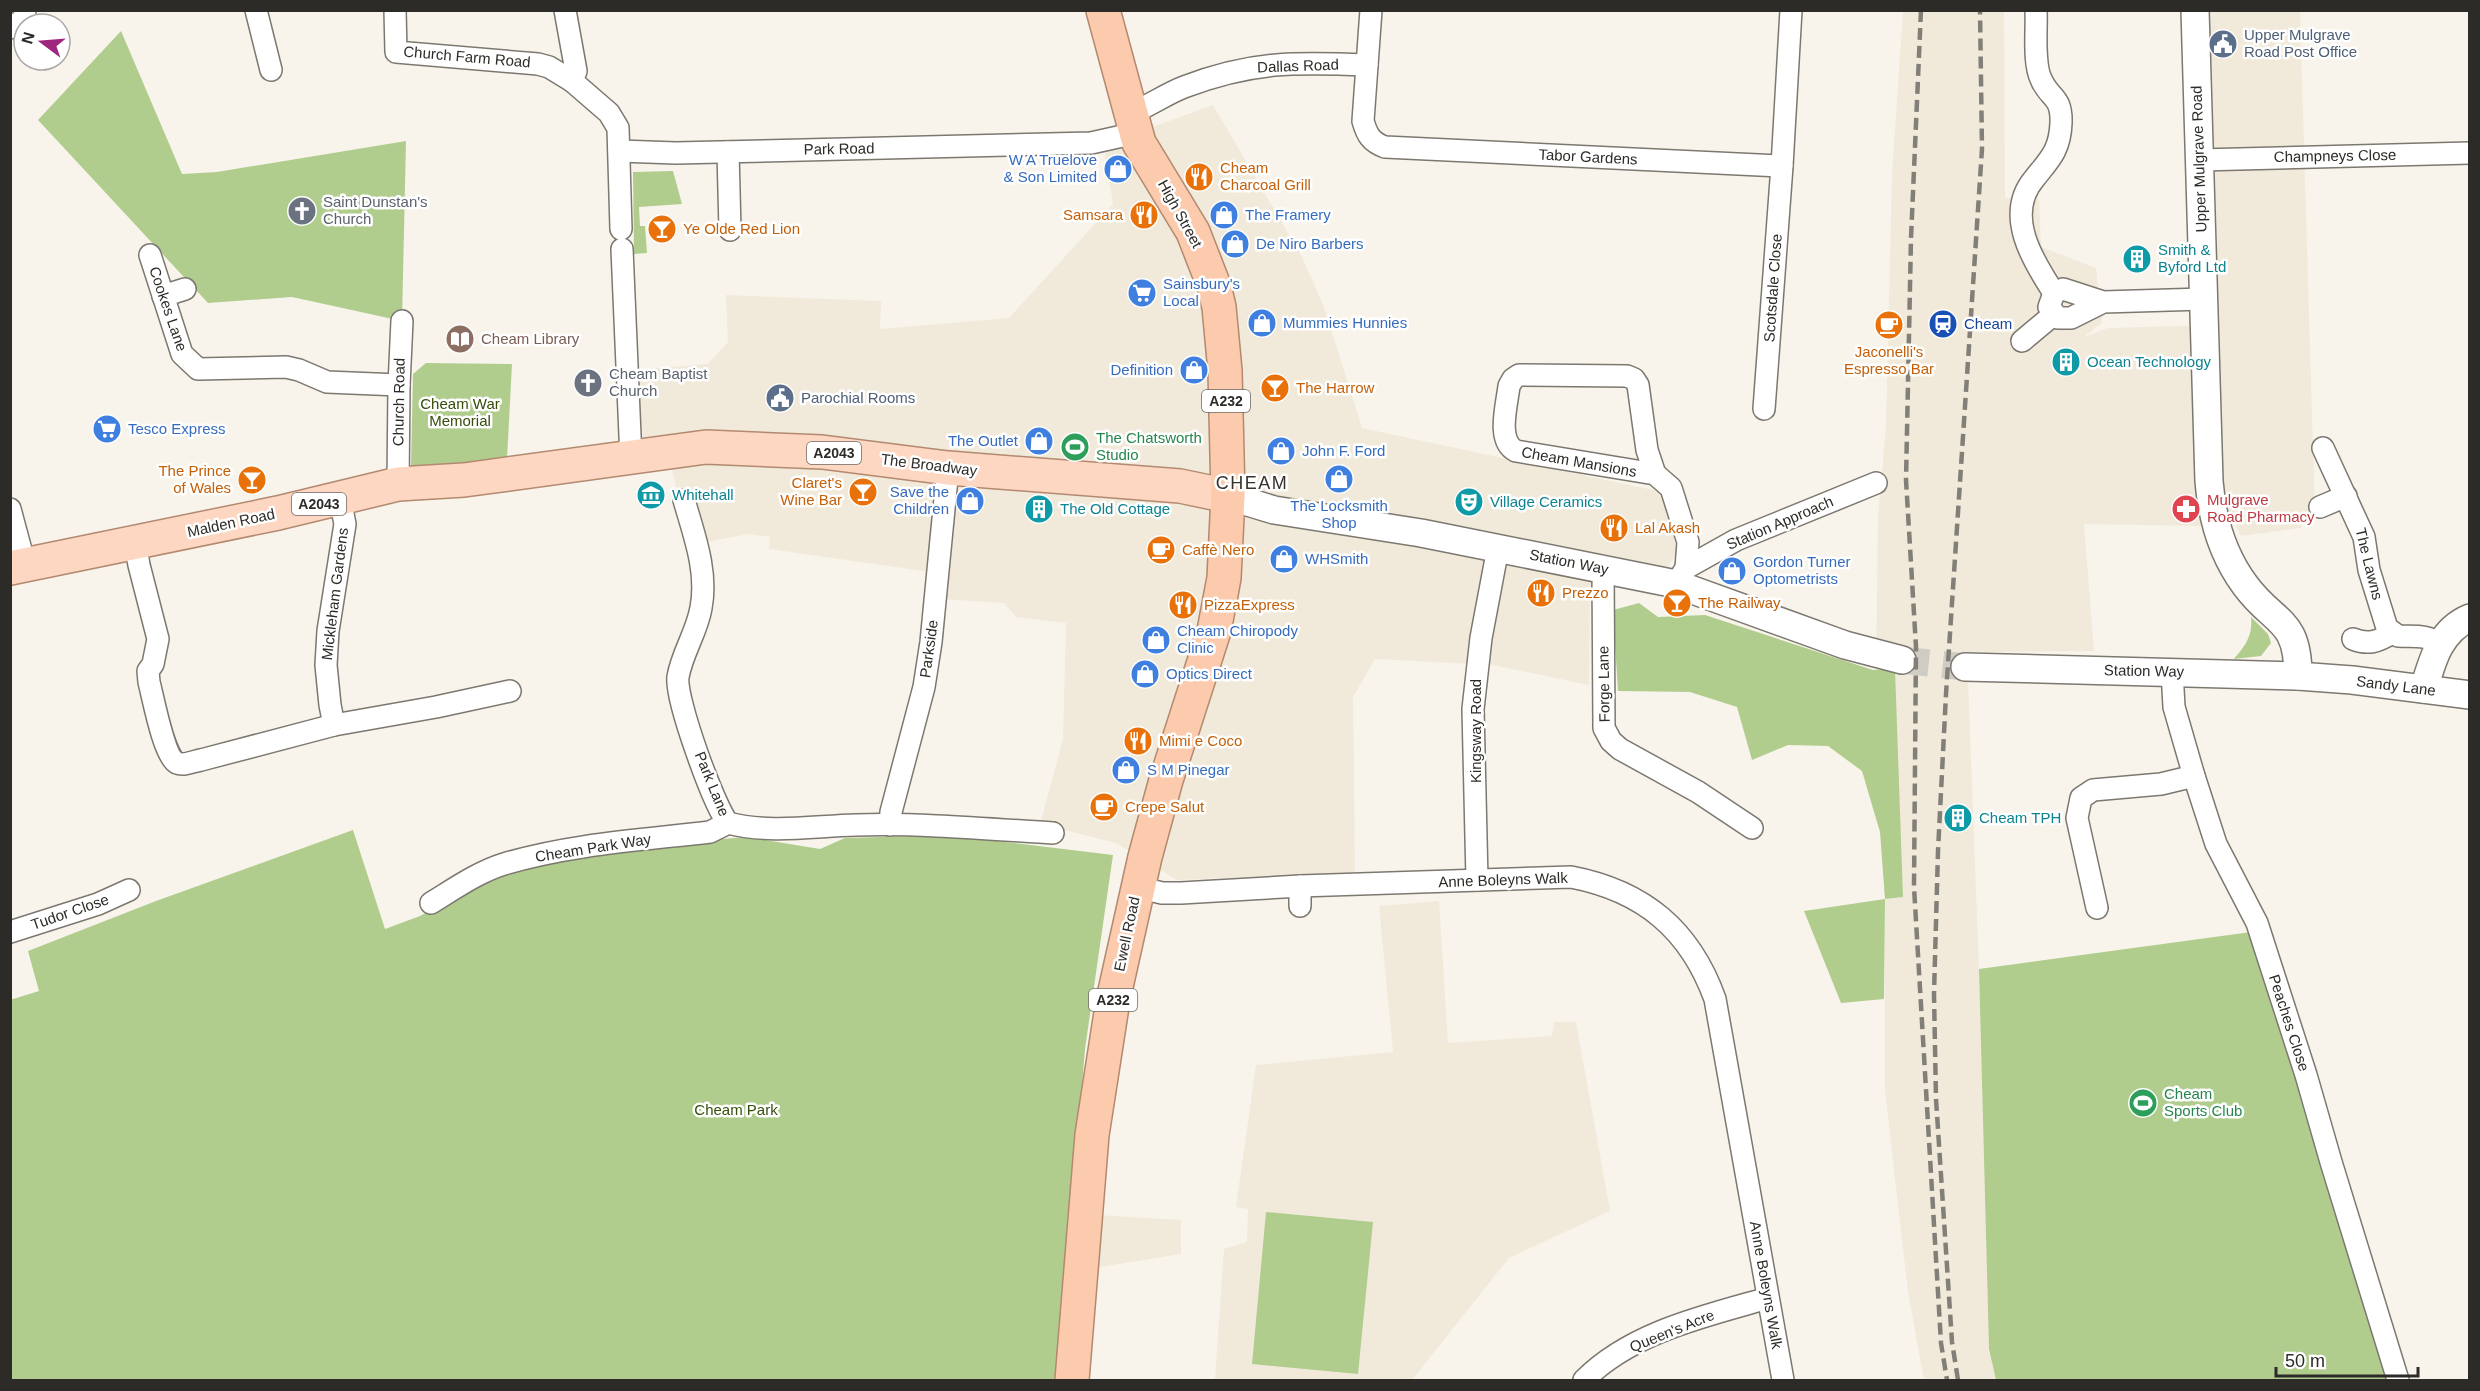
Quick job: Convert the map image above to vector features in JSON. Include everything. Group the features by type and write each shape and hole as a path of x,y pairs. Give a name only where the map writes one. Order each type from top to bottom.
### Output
{"highway":[{"name":"High Street","path":"1103,10 1139,143 1193,232 1214,286 1219,307 1225,371 1228,496"},
{"name":"Ewell Road","path":"1072,1380 1085,1201 1100,1077 1118,973 1137,887 1166,780 1214,630 1224,578 1228,496"}],"main road":[{"name":"The Broadway","path":"631,459 706,447 822,452 948,468 1180,486 1228,496"},
{"name":"Malden Road","path":"18,567 340,499 398,484 464,480 631,459"}],"street":[{"path":"10,28 24,19 25,10"},
{"path":"256,10 271,70"},
{"name":"Church Farm Road","path":"395,10 396,52 538,64 549,67 572,81"},
{"path":"565,10 576,71 572,81 615,120 618,128 631,459"},
{"name":"Tabor Gardens","path":"1371,10 1363,121 1366,133 1375,143 1385,147 1782,166"},
{"path":"1782,166 1791,10"},
{"path":"2036,10 2038,68 2041,81 2058,100 2061,111 2059,140 2055,154 2025,193 2024,236 2029,251 2054,293"},
{"name":"Upper Mulgrave Road","path":"2195,10 2208,481 2216,531 2245,585 2281,621 2294,638 2298,654 2310,677"},
{"name":"Dallas Road","path":"1133,123 1181,88 1244,68 1308,62 1367,65"},
{"name":"Park Road","path":"619,151 676,153 1091,143 1133,123"},
{"path":"728,152 730,230"},
{"name":"Champneys Close","path":"2200,160 2469,153"},
{"name":"Scotsdale Close","path":"1764,409 1782,166"},
{"name":"Cookes Lane","path":"150,255 182,354 198,369 286,368 299,370 327,382 399,385"},
{"path":"163,296 186,289"},
{"path":"2103,302 2071,318 2062,319 2053,315 2049,302 2054,293 2068,290 2103,302 2203,299"},
{"path":"2022,341 2053,315"},
{"name":"Church Road","path":"398,484 402,321"},
{"name":"Cheam Mansions","path":"1655,474 1516,452 1508,447 1504,439 1509,386 1512,379 1519,375 1627,376 1634,379 1638,385 1647,450 1655,474 1671,488 1688,542 1681,576"},
{"name":"The Lawns","path":"2323,448 2364,537 2369,570 2382,614 2392,633"},
{"name":"Parkside","path":"890,825 891,812 924,687 931,642 948,468"},
{"name":"Station Approach","path":"1681,576 1736,540 1876,483"},
{"name":"Station Way","path":"1228,496 1274,510 1421,533 1603,568 1681,576 1845,645 1902,660"},
{"path":"2320,507 2346,496"},
{"name":"Mickleham Gardens","path":"334,725 326,665 328,631 345,524 340,499"},
{"name":"Park Lane","path":"684,501 702,570 702,591 701,608 680,666 678,681 680,698 701,762 728,823 808,829 890,825 1053,833"},
{"path":"10,509 18,567"},
{"path":"135,543 158,639 153,664 148,671 149,682 172,759 182,764 334,725 510,691"},
{"name":"Kingsway Road","path":"1478,880 1474,690 1498,548"},
{"name":"Forge Lane","path":"1603,568 1604,728 1611,741 1620,749 1698,792 1752,828"},
{"path":"2424,689 2440,644 2453,627 2469,618"},
{"path":"2353,639 2365,644 2380,641 2392,633 2398,636 2430,637 2440,644"},
{"name":"Station Way","path":"1965,667 2172,671 2310,677"},
{"name":"Peaches Close","path":"2172,671 2174,707 2194,776 2216,844 2258,923 2398,1380"},
{"name":"Sandy Lane","path":"2310,677 2469,695"},
{"path":"2097,908 2077,818 2081,798 2093,790 2161,784 2194,776"},
{"name":"Cheam Park Way","path":"430,903 469,880 503,865 572,849 710,832 728,823"},
{"name":"Anne Boleyns Walk","path":"1137,887 1162,892 1300,896 1478,880 1571,877 1614,888 1654,911 1674,929 1706,974 1721,1024 1783,1380"},
{"name":"Tudor Close","path":"10,932 98,904 129,890"},
{"name":"Queen's Acre","path":"1584,1380 1609,1359 1639,1342 1704,1317 1768,1298"}],"shaded area":[{"path":"1903,11 2004,11 2005,198 2039,199 2041,247 2096,268 2102,323 2084,337 2108,328 2215,325 2217,233 2205,11 2300,11 2315,515 2300,518 2301,528 2241,536 2235,524 2200,526 2084,524 2094,651 1967,652 1979,969 1989,1349 1996,1380 1924,1380 1908,1292 1885,1090 1885,899 1876,674 1878,518 1886,426 1892,174"},
{"path":"1213,105 1302,257 1324,307 1362,428 1667,493 1676,553 1658,585 1590,587 1589,685 1493,665 1375,659 1353,697 1355,873 1177,880 1116,843 1040,824 1063,739 1066,623 1016,617 1004,603 942,599 944,574 769,549 770,537 749,534 691,545 671,466 639,433 634,370 708,364 728,342 726,295 881,301 880,329 1009,318 1113,204 1104,147"},
{"path":"1439,901 1448,1043 1552,1036 1554,1022 1576,1022 1610,1211 1509,1258 1412,1380 1215,1380 1224,1249 1247,1242 1248,1209 1236,1207 1256,1065 1393,1052 1379,906"},
{"path":"1097,1215 1181,1220 1181,1254 1094,1268"}],"green space":[{"path":"121,31 182,174 217,172 406,141 402,321 292,297 208,303 38,120"},
{"path":"673,171 682,204 639,207 640,226 645,226 647,253 634,254 633,172"},
{"name":"Cheam War Memorial","path":"426,363 512,364 507,459 411,467 413,374"},
{"path":"1639,603 1658,617 1705,615 1873,670 1895,669 1903,897 1885,899 1880,832 1862,771 1828,746 1788,745 1752,760 1737,707 1690,692 1618,691 1613,610"},
{"path":"2251,617 2268,634 2271,643 2261,656 2234,659 2247,640 2251,630"},
{"name":"Cheam Park","path":"353,830 385,929 420,916 486,879 559,856 710,840 747,837 820,849 845,838 947,835 1113,855 1085,1049 1058,1380 11,1380 10,1000 39,991 28,951 156,901"},
{"path":"1885,899 1884,999 1841,1003 1804,911"},
{"name":"Cheam Sports Club","path":"2251,932 2390,1380 1996,1380 1989,1349 1979,969"},
{"path":"1266,1212 1373,1222 1358,1374 1252,1364"}],"tunnel":[{"path":"1902,660 1965,667"}],"railway":[{"path":"1921,10 1911,238 1906,480 1916,647 1914,887 1941,1343 1947,1380"},
{"path":"1958,1380 1952,1342 1936,1099 1934,994 1946,694 1982,149 1980,10"}],"place":[{"name":"Upper Mulgrave Road Post Office","path":"2223,44"},
{"name":"W A Truelove & Son Limited","path":"1118,169"},
{"name":"Cheam Charcoal Grill","path":"1199,177"},
{"name":"Saint Dunstan's Church","path":"302,211"},
{"name":"Samsara","path":"1144,215"},
{"name":"The Framery","path":"1224,215"},
{"name":"Ye Olde Red Lion","path":"662,229"},
{"name":"De Niro Barbers","path":"1235,244"},
{"name":"Smith & Byford Ltd","path":"2137,259"},
{"name":"Sainsbury's Local","path":"1142,293"},
{"name":"Mummies Hunnies","path":"1262,323"},
{"name":"Cheam","path":"1943,324"},
{"name":"Jaconelli's Espresso Bar","path":"1889,325"},
{"name":"Cheam Library","path":"460,339"},
{"name":"Ocean Technology","path":"2066,362"},
{"name":"Definition","path":"1194,370"},
{"name":"Cheam Baptist Church","path":"588,383"},
{"name":"The Harrow","path":"1275,388"},
{"name":"Parochial Rooms","path":"780,398"},
{"name":"Tesco Express","path":"107,429"},
{"name":"The Outlet","path":"1039,441"},
{"name":"The Chatsworth Studio","path":"1075,447"},
{"name":"John F. Ford","path":"1281,451"},
{"name":"The Locksmith Shop","path":"1339,479"},
{"name":"The Prince of Wales","path":"252,480"},
{"name":"Claret's Wine Bar","path":"863,492"},
{"name":"Whitehall","path":"651,495"},
{"name":"Save the Children","path":"970,501"},
{"name":"Village Ceramics","path":"1469,502"},
{"name":"The Old Cottage","path":"1039,509"},
{"name":"Mulgrave Road Pharmacy","path":"2186,509"},
{"name":"Lal Akash","path":"1614,528"},
{"name":"Caffè Nero","path":"1161,550"},
{"name":"WHSmith","path":"1284,559"},
{"name":"Gordon Turner Optometrists","path":"1732,571"},
{"name":"Prezzo","path":"1541,593"},
{"name":"The Railway","path":"1677,603"},
{"name":"PizzaExpress","path":"1183,605"},
{"name":"Cheam Chiropody Clinic","path":"1156,640"},
{"name":"Optics Direct","path":"1145,674"},
{"name":"Mimi e Coco","path":"1138,741"},
{"name":"S M Pinegar","path":"1126,770"},
{"name":"Crepe Salut","path":"1104,807"},
{"name":"Cheam TPH","path":"1958,818"},
{"name":"Cheam Sports Club","path":"2143,1103"}],"district":[{"name":"CHEAM","path":"1252,483"}]}
